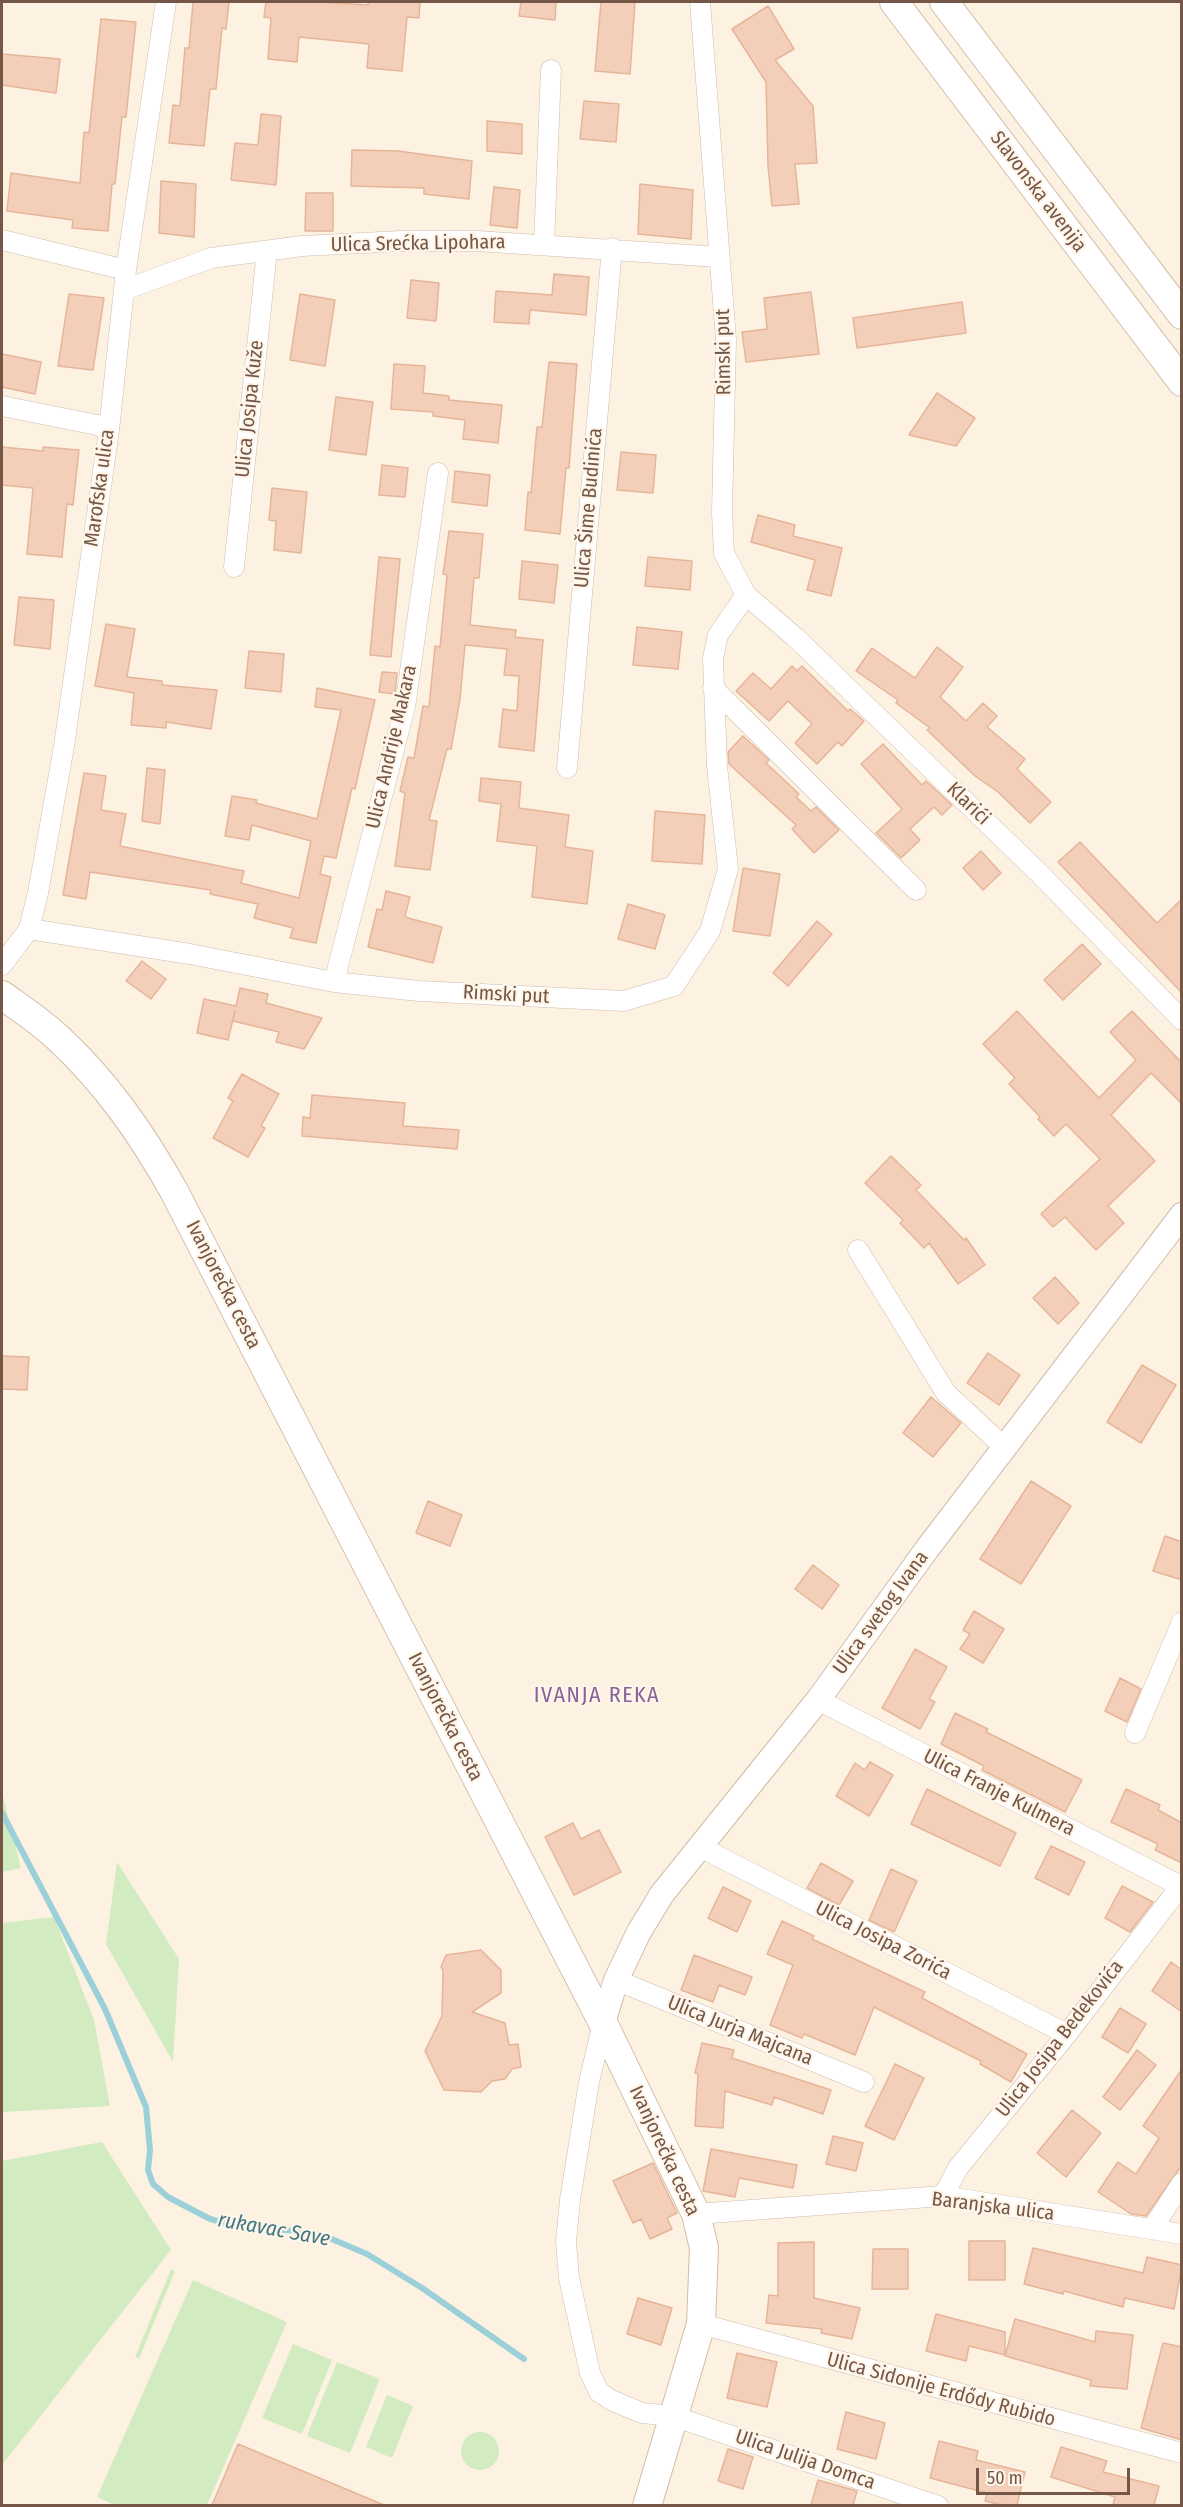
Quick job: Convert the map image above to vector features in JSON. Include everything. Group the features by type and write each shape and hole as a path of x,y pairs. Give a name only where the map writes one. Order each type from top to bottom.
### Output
{"main road":[{"name":"Slavonska avenija","path":"894,2 1182,382"},
{"name":"Slavonska avenija","path":"945,2 1182,315"},
{"name":"Ivanjorečka cesta","path":"2,994 55,1035 93,1072 135,1126 157,1161 603,2023 696,2214 704,2248 701,2324 647,2505"}],"street":[{"name":"Marofska ulica","path":"2,964 28,929 38,893 64,746 109,430 123,290 166,2"},
{"name":"Rimski put","path":"28,929 190,954 334,982 419,991 624,1001 674,986 710,931 728,869 717,766 713,658 718,635 746,595 723,553 726,340 700,2"},
{"path":"544,243 551,70"},
{"path":"2,240 126,270"},
{"name":"Ulica Srećka Lipohara","path":"123,290 211,258 302,246 401,241 544,243 719,257"},
{"name":"Ulica Šime Budinića","path":"567,768 612,248"},
{"name":"Ulica Josipa Kuže","path":"234,567 267,251"},
{"path":"2,406 97,424 109,430"},
{"name":"Ulica Andrije Makara","path":"334,982 405,707 438,473"},
{"name":"Klarići","path":"746,595 796,638 1039,873 1182,1020"},
{"path":"713,688 916,890"},
{"name":"Ulica svetog Ivana","path":"603,2023 616,1980 639,1932 662,1894 818,1700 927,1549 1182,1215"},
{"path":"858,1250 946,1393 1005,1448"},
{"path":"1135,1733 1182,1622"},
{"name":"Ulica Franje Kulmera","path":"818,1700 1181,1885"},
{"name":"Ulica Josipa Zorića","path":"700,1847 1067,2034"},
{"name":"Ulica Josipa Bedekovića","path":"943,2196 958,2168 1067,2034 1181,1885"},
{"name":"Ulica Jurja Majcana","path":"616,1980 864,2082"},
{"name":"Ulica Julija Domca","path":"603,2023 589,2082 566,2242 569,2278 590,2373 599,2392 611,2400 642,2413 673,2416 938,2505"},
{"path":"1152,2229 1182,2183"},
{"name":"Baranjska ulica","path":"696,2214 943,2196 1182,2234"},
{"name":"Ulica Sidonije Erdődy Rubido","path":"701,2324 1182,2454"}],"green space":[{"path":"2,1792 21,1868 2,1872"},
{"path":"117,1862 179,1959 173,2062 106,1944"},
{"path":"54,1917 94,2020 110,2106 3,2112 2,1923"},
{"path":"102,2142 171,2250 2,2465 2,2161"},
{"path":"171,2269 175,2271 139,2359 135,2357"},
{"path":"193,2280 287,2322 207,2505 115,2505 97,2497"},
{"path":"293,2344 332,2360 302,2434 262,2418"},
{"path":"337,2362 380,2379 350,2453 307,2436"},
{"path":"387,2395 413,2406 392,2458 366,2447"},
{"path":"480,2432 494,2437 499,2451 494,2465 480,2470 466,2465 461,2451 466,2437"}],"building":[{"path":"193,2 229,2 226,29 222,28 216,89 210,89 204,146 169,143 173,105 180,106 185,48 189,48"},
{"path":"266,2 368,5 368,2 420,2 419,18 407,17 402,71 367,68 369,44 299,37 297,62 268,59 271,18 264,17"},
{"path":"521,2 556,2 555,20 519,16"},
{"path":"601,2 635,2 630,74 595,71"},
{"path":"768,6 794,49 775,60 813,106 817,163 795,164 799,204 772,206 768,166 766,82 732,29"},
{"path":"101,19 136,22 126,117 122,117 108,231 72,228 73,220 7,211 11,173 80,183 84,132 89,133"},
{"path":"2,54 60,59 56,93 2,85"},
{"path":"584,101 619,104 616,142 580,139"},
{"path":"261,114 281,116 276,185 231,180 235,143 258,145"},
{"path":"487,121 522,124 522,154 487,151"},
{"path":"352,150 398,151 472,161 469,199 424,194 424,188 351,186"},
{"path":"161,181 196,184 194,237 159,233"},
{"path":"640,184 693,190 691,239 638,234"},
{"path":"494,187 520,190 517,228 490,225"},
{"path":"306,193 333,193 333,231 305,231"},
{"path":"554,274 589,277 586,315 530,310 529,324 494,322 496,291 552,295"},
{"path":"411,280 439,283 436,321 407,318"},
{"path":"811,292 819,354 746,362 742,332 767,329 764,298"},
{"path":"69,294 104,298 93,370 58,366"},
{"path":"300,294 335,300 325,366 290,360"},
{"path":"962,302 966,333 857,348 853,318"},
{"path":"2,354 41,362 35,394 2,387"},
{"path":"549,362 577,364 569,468 566,468 560,534 525,530 537,427 542,427"},
{"path":"394,364 425,366 423,393 449,396 449,400 502,405 498,443 463,439 465,420 433,416 433,412 391,409"},
{"path":"937,393 975,418 956,446 909,435"},
{"path":"336,397 373,402 366,455 329,450"},
{"path":"2,447 43,451 43,447 79,450 73,505 67,504 62,557 27,554 33,488 2,485"},
{"path":"621,452 656,455 653,493 617,490"},
{"path":"382,465 408,468 405,497 379,495"},
{"path":"455,471 490,475 487,506 452,502"},
{"path":"272,488 307,492 301,553 274,550 276,521 269,520"},
{"path":"758,515 795,525 793,536 842,548 831,596 807,590 815,560 751,542"},
{"path":"449,531 483,534 479,578 474,578 470,625 516,630 515,637 543,640 534,751 499,747 503,709 517,711 519,676 504,675 507,649 465,645 460,699 451,749 447,749 429,820 437,821 430,870 395,866 405,793 400,791 408,757 414,758 423,706 429,707 435,646 440,647 447,575 443,574"},
{"path":"379,557 400,559 391,657 370,655"},
{"path":"648,557 692,561 690,590 645,586"},
{"path":"522,561 558,565 554,603 519,599"},
{"path":"19,597 54,600 50,649 14,645"},
{"path":"106,624 135,629 127,677 162,681 162,685 217,690 211,729 166,722 166,728 131,725 134,693 95,686"},
{"path":"637,627 682,632 678,669 633,665"},
{"path":"937,647 963,667 940,697 966,721 983,703 997,716 987,727 1025,759 1017,769 1051,802 1030,823 998,792 975,776 927,730 930,728 896,703 898,700 856,671 872,648 915,678"},
{"path":"249,651 284,654 281,692 245,688"},
{"path":"792,666 797,671 802,666 848,711 850,709 864,721 842,746 838,742 817,764 795,743 812,724 788,701 769,721 736,691 753,673 771,689"},
{"path":"382,672 397,673 395,694 379,692"},
{"path":"317,688 375,700 355,789 352,788 336,858 324,856 320,874 331,877 316,943 290,938 293,928 254,918 258,904 210,894 211,890 90,872 86,899 63,895 84,773 106,776 101,810 126,814 120,846 244,871 241,883 299,898 311,841 252,825 249,840 225,836 232,796 257,800 256,803 317,819 341,710 315,707"},
{"path":"743,736 769,760 766,763 799,794 796,797 811,811 816,807 839,830 814,853 792,829 796,825 729,764 728,752"},
{"path":"883,744 922,785 926,781 952,805 942,815 934,807 910,829 920,840 901,858 876,833 902,809 861,764"},
{"path":"147,768 165,770 160,824 142,821"},
{"path":"481,778 521,782 519,808 569,815 565,847 593,851 587,904 532,897 537,846 497,841 501,804 479,801"},
{"path":"655,811 705,815 702,864 652,861"},
{"path":"1080,842 1157,923 1182,899 1182,993 1058,862"},
{"path":"981,851 1001,873 983,890 963,868"},
{"path":"743,868 780,874 770,936 733,931"},
{"path":"386,891 410,897 405,916 408,918 442,927 433,963 368,947 377,909 382,910"},
{"path":"628,904 665,915 655,949 618,939"},
{"path":"817,921 832,934 788,986 773,973"},
{"path":"1082,944 1101,964 1063,1000 1044,980"},
{"path":"142,961 166,979 151,999 126,981"},
{"path":"240,988 268,994 266,1003 322,1018 304,1049 276,1042 279,1032 233,1021 235,1011 228,1040 197,1033 204,999 236,1006"},
{"path":"1017,1011 1099,1098 1136,1060 1110,1032 1132,1011 1182,1063 1182,1104 1151,1073 1111,1115 1155,1161 1108,1206 1124,1223 1096,1250 1065,1217 1053,1227 1041,1214 1100,1159 1066,1124 1054,1136 1038,1119 1040,1117 1009,1084 1015,1078 983,1044"},
{"path":"242,1074 279,1094 261,1126 265,1128 248,1157 213,1138 233,1101 228,1098"},
{"path":"312,1095 405,1103 403,1126 459,1130 457,1149 302,1136 303,1117 310,1118"},
{"path":"891,1156 921,1185 916,1190 964,1240 966,1238 985,1265 958,1284 929,1243 924,1248 900,1223 903,1220 865,1183"},
{"path":"1055,1277 1079,1303 1058,1324 1033,1298"},
{"path":"988,1353 1020,1375 999,1405 967,1383"},
{"path":"2,1356 29,1357 27,1390 2,1389"},
{"path":"1142,1365 1176,1385 1141,1443 1107,1422"},
{"path":"931,1397 961,1423 933,1457 903,1433"},
{"path":"1031,1481 1071,1506 1021,1584 980,1559"},
{"path":"428,1501 462,1515 450,1546 416,1533"},
{"path":"1165,1536 1182,1542 1182,1580 1153,1571"},
{"path":"813,1565 839,1585 822,1609 795,1589"},
{"path":"974,1611 1004,1629 983,1663 960,1649 970,1634 963,1630"},
{"path":"915,1649 947,1667 929,1699 935,1702 920,1729 882,1708"},
{"path":"1120,1678 1141,1689 1127,1722 1105,1711"},
{"path":"955,1713 988,1729 986,1732 1082,1780 1065,1812 982,1770 984,1766 941,1744"},
{"path":"870,1762 893,1775 869,1816 836,1796 855,1763 865,1770"},
{"path":"927,1789 1016,1833 1000,1866 911,1824"},
{"path":"1126,1789 1160,1805 1158,1810 1182,1823 1182,1863 1155,1850 1158,1844 1111,1822"},
{"path":"573,1823 581,1839 599,1830 621,1872 574,1895 545,1837"},
{"path":"1051,1846 1085,1862 1069,1895 1035,1878"},
{"path":"821,1863 853,1881 839,1905 807,1888"},
{"path":"891,1869 917,1881 894,1932 869,1920"},
{"path":"1122,1886 1153,1902 1130,1932 1105,1918"},
{"path":"723,1887 751,1901 737,1932 708,1918"},
{"path":"782,1921 814,1936 812,1939 925,1992 922,1998 1027,2054 1011,2082 980,2064 981,2061 874,2007 855,2055 804,2034 802,2038 770,2025 793,1965 767,1954"},
{"path":"481,1950 501,1970 501,1993 472,2012 505,2023 509,2045 518,2044 521,2067 512,2069 505,2079 492,2081 481,2092 444,2090 425,2051 442,2016 443,1970 441,1967 446,1955"},
{"path":"694,1955 752,1977 745,1995 719,1985 713,2002 681,1990"},
{"path":"1171,1962 1182,1970 1182,2012 1152,1991"},
{"path":"1120,2008 1146,2024 1128,2053 1102,2037"},
{"path":"702,2043 734,2050 732,2058 831,2090 823,2114 774,2097 772,2105 725,2091 723,2128 695,2126 698,2074 695,2073"},
{"path":"1137,2050 1156,2065 1120,2110 1103,2097"},
{"path":"895,2064 924,2078 894,2140 865,2126"},
{"path":"1182,2069 1182,2165 1146,2216 1131,2214 1098,2192 1118,2162 1136,2174 1159,2138 1143,2126"},
{"path":"1072,2110 1101,2133 1066,2177 1037,2153"},
{"path":"833,2136 863,2143 856,2171 826,2164"},
{"path":"711,2149 797,2165 793,2188 739,2178 735,2197 703,2191"},
{"path":"653,2163 677,2213 667,2218 672,2229 650,2239 641,2219 633,2223 613,2181"},
{"path":"969,2241 1005,2241 1005,2280 969,2280"},
{"path":"814,2242 814,2298 860,2308 852,2339 821,2333 822,2329 766,2323 769,2295 778,2296 778,2243"},
{"path":"1033,2248 1143,2273 1147,2257 1182,2265 1174,2309 1125,2298 1123,2307 1064,2291 1063,2294 1024,2284"},
{"path":"873,2249 908,2249 908,2289 872,2289"},
{"path":"638,2298 672,2308 661,2345 627,2334"},
{"path":"936,2314 1005,2332 1005,2355 969,2346 966,2361 926,2351"},
{"path":"1015,2319 1095,2342 1096,2331 1133,2335 1127,2389 1090,2386 1091,2380 1005,2356"},
{"path":"1163,2343 1182,2347 1182,2440 1141,2428"},
{"path":"737,2353 777,2362 767,2407 727,2398"},
{"path":"846,2412 885,2423 876,2459 837,2449"},
{"path":"939,2441 978,2451 976,2460 1025,2472 1017,2505 1002,2505 985,2501 987,2493 930,2478"},
{"path":"238,2444 384,2505 212,2505"},
{"path":"1061,2447 1107,2461 1103,2472 1159,2486 1154,2505 1113,2505 1115,2497 1051,2477"},
{"path":"728,2449 753,2457 743,2489 718,2481"},
{"path":"818,2480 857,2491 853,2505 811,2505"}],"waterway":[{"name":"rukavac Save","path":"2,1813 105,2009 146,2107 150,2150 148,2170 153,2184 168,2197 210,2219 241,2227 298,2231 327,2237 367,2254 422,2288 524,2359"}],"district":[{"name":"IVANJA REKA","path":"597,1696"}]}
